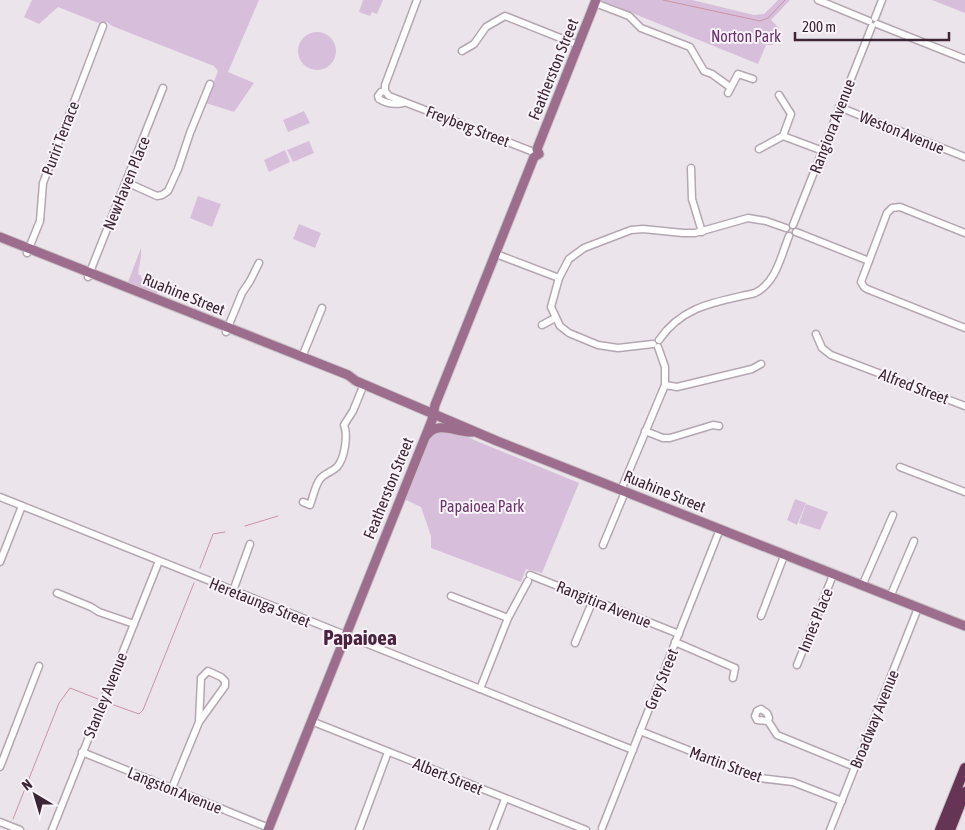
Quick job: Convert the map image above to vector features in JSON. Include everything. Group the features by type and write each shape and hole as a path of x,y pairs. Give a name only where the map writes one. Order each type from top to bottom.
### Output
{"highway":[{"path":"940,830 965,768"},
{"path":"950,830 964,795"}],"main road":[{"name":"Featherston Street","path":"268,829 432,420 433,413 534,152 596,2"},
{"name":"Ruahine Street","path":"0,237 28,251"},
{"name":"Ruahine Street","path":"0,242 28,251 227,330 346,380 360,382"},
{"name":"Ruahine Street","path":"227,330 348,375 360,382 476,432 784,556 965,626"},
{"path":"425,437 435,428 441,427 463,432 476,432"}],"street":[{"name":"Freyberg Street","path":"417,0 385,85 385,92 389,96 534,152"},
{"path":"818,0 965,59"},
{"name":"Rangiora Avenue","path":"793,225 882,0"},
{"path":"596,2 629,16 641,28 690,48 704,71 712,74 729,90 738,74 753,80"},
{"path":"462,51 474,44 486,27 505,16 578,45"},
{"name":"Puriri Terrace","path":"28,251 40,221 43,183 103,26"},
{"path":"126,182 157,196 162,196 166,193 178,169 210,84"},
{"name":"NewHaven Place","path":"89,275 163,88"},
{"path":"759,148 783,136 791,114 779,95"},
{"name":"Weston Avenue","path":"839,107 965,157"},
{"path":"783,136 823,150"},
{"path":"691,168 692,199 702,232"},
{"path":"965,233 900,207 892,208 887,213 862,278 862,285 868,289 965,328"},
{"path":"657,344 618,348 604,346 569,333 560,326 551,307 559,278 569,259 584,248 631,230 644,228 682,233 702,232 735,220 748,218 766,221 786,228"},
{"path":"786,228 789,225 793,225 796,232 869,261"},
{"path":"786,228 786,233 789,236"},
{"path":"789,236 794,235 796,232"},
{"path":"657,344 665,332 680,318 695,308 755,294 762,290 772,279 789,236"},
{"path":"496,254 559,278"},
{"path":"227,330 242,293 250,282 259,263"},
{"path":"302,357 322,308"},
{"path":"542,325 555,318"},
{"name":"Alfred Street","path":"816,334 822,348 827,352 965,406"},
{"path":"603,545 645,431 665,385 665,367 657,344"},
{"path":"665,385 677,387 752,369 761,364"},
{"path":"303,502 310,505 318,481 323,475 337,467 340,462 347,438 344,425 353,411 360,382"},
{"path":"645,431 663,438 670,438 712,425 719,426"},
{"path":"900,467 965,492"},
{"name":"Heretaunga Street","path":"0,497 632,750"},
{"path":"0,562 22,506"},
{"path":"862,586 893,515"},
{"name":"Grey Street","path":"604,829 632,750 720,529"},
{"path":"890,597 914,541"},
{"path":"233,591 250,544"},
{"path":"761,616 784,556"},
{"name":"Stanley Avenue","path":"52,830 159,561"},
{"name":"Innes Place","path":"797,665 833,575"},
{"name":"Rangitira Avenue","path":"508,618 529,578 593,600 679,634"},
{"path":"57,593 99,612 134,624"},
{"path":"451,596 508,618 480,689"},
{"path":"575,643 593,600"},
{"name":"Broadway Avenue","path":"830,830 918,608"},
{"path":"675,642 735,668 733,678"},
{"path":"0,767 39,666"},
{"path":"172,788 199,722 226,686 222,677 208,672 201,678 199,722"},
{"name":"Albert Street","path":"311,721 586,830"},
{"path":"768,721 777,735 855,768"},
{"name":"Martin Street","path":"640,730 759,778 792,782 842,801"},
{"name":"Langston Avenue","path":"82,752 268,829"},
{"path":"359,830 388,752"},
{"path":"493,830 505,799"},
{"path":"0,822 20,830"},
{"path":"594,830 604,829"}],"green space":[{"path":"32,0 259,0 228,72 254,83 234,112 206,103 218,71 214,66 112,26 107,22 101,24 58,7 39,24 24,17"},
{"path":"363,0 383,0 377,14 372,12 370,16 359,12"},
{"name":"Norton Park","path":"600,0 692,0 754,15 764,14 778,0 790,0 771,20 779,28 773,45 766,45 758,64"},
{"path":"932,0 965,0 965,13"},
{"path":"317,32 330,38 336,51 330,64 317,70 304,64 298,51 304,38"},
{"path":"304,111 310,123 288,132 283,120"},
{"path":"309,141 314,153 293,162 287,150"},
{"path":"285,150 290,162 269,172 264,160"},
{"path":"198,196 221,204 212,227 190,218"},
{"path":"299,224 321,233 315,248 293,239"},
{"path":"141,248 138,274 141,278 160,285 157,294 128,282"},
{"name":"Papaioea Park","path":"433,423 579,483 542,573 526,569 521,582 431,548 431,536 421,507 404,499"},
{"path":"795,499 806,503 797,525 787,520"},
{"path":"806,504 828,512 820,530 799,523"}],"waterway":[{"path":"663,0 760,21 768,18 785,0"},
{"path":"245,526 278,516"},
{"path":"200,568 213,534 225,532"},
{"path":"111,704 139,714 143,710 194,583"},
{"path":"13,819 59,703 70,688 98,699"}],"district":[{"name":"Papaioea","path":"360,638"}]}
